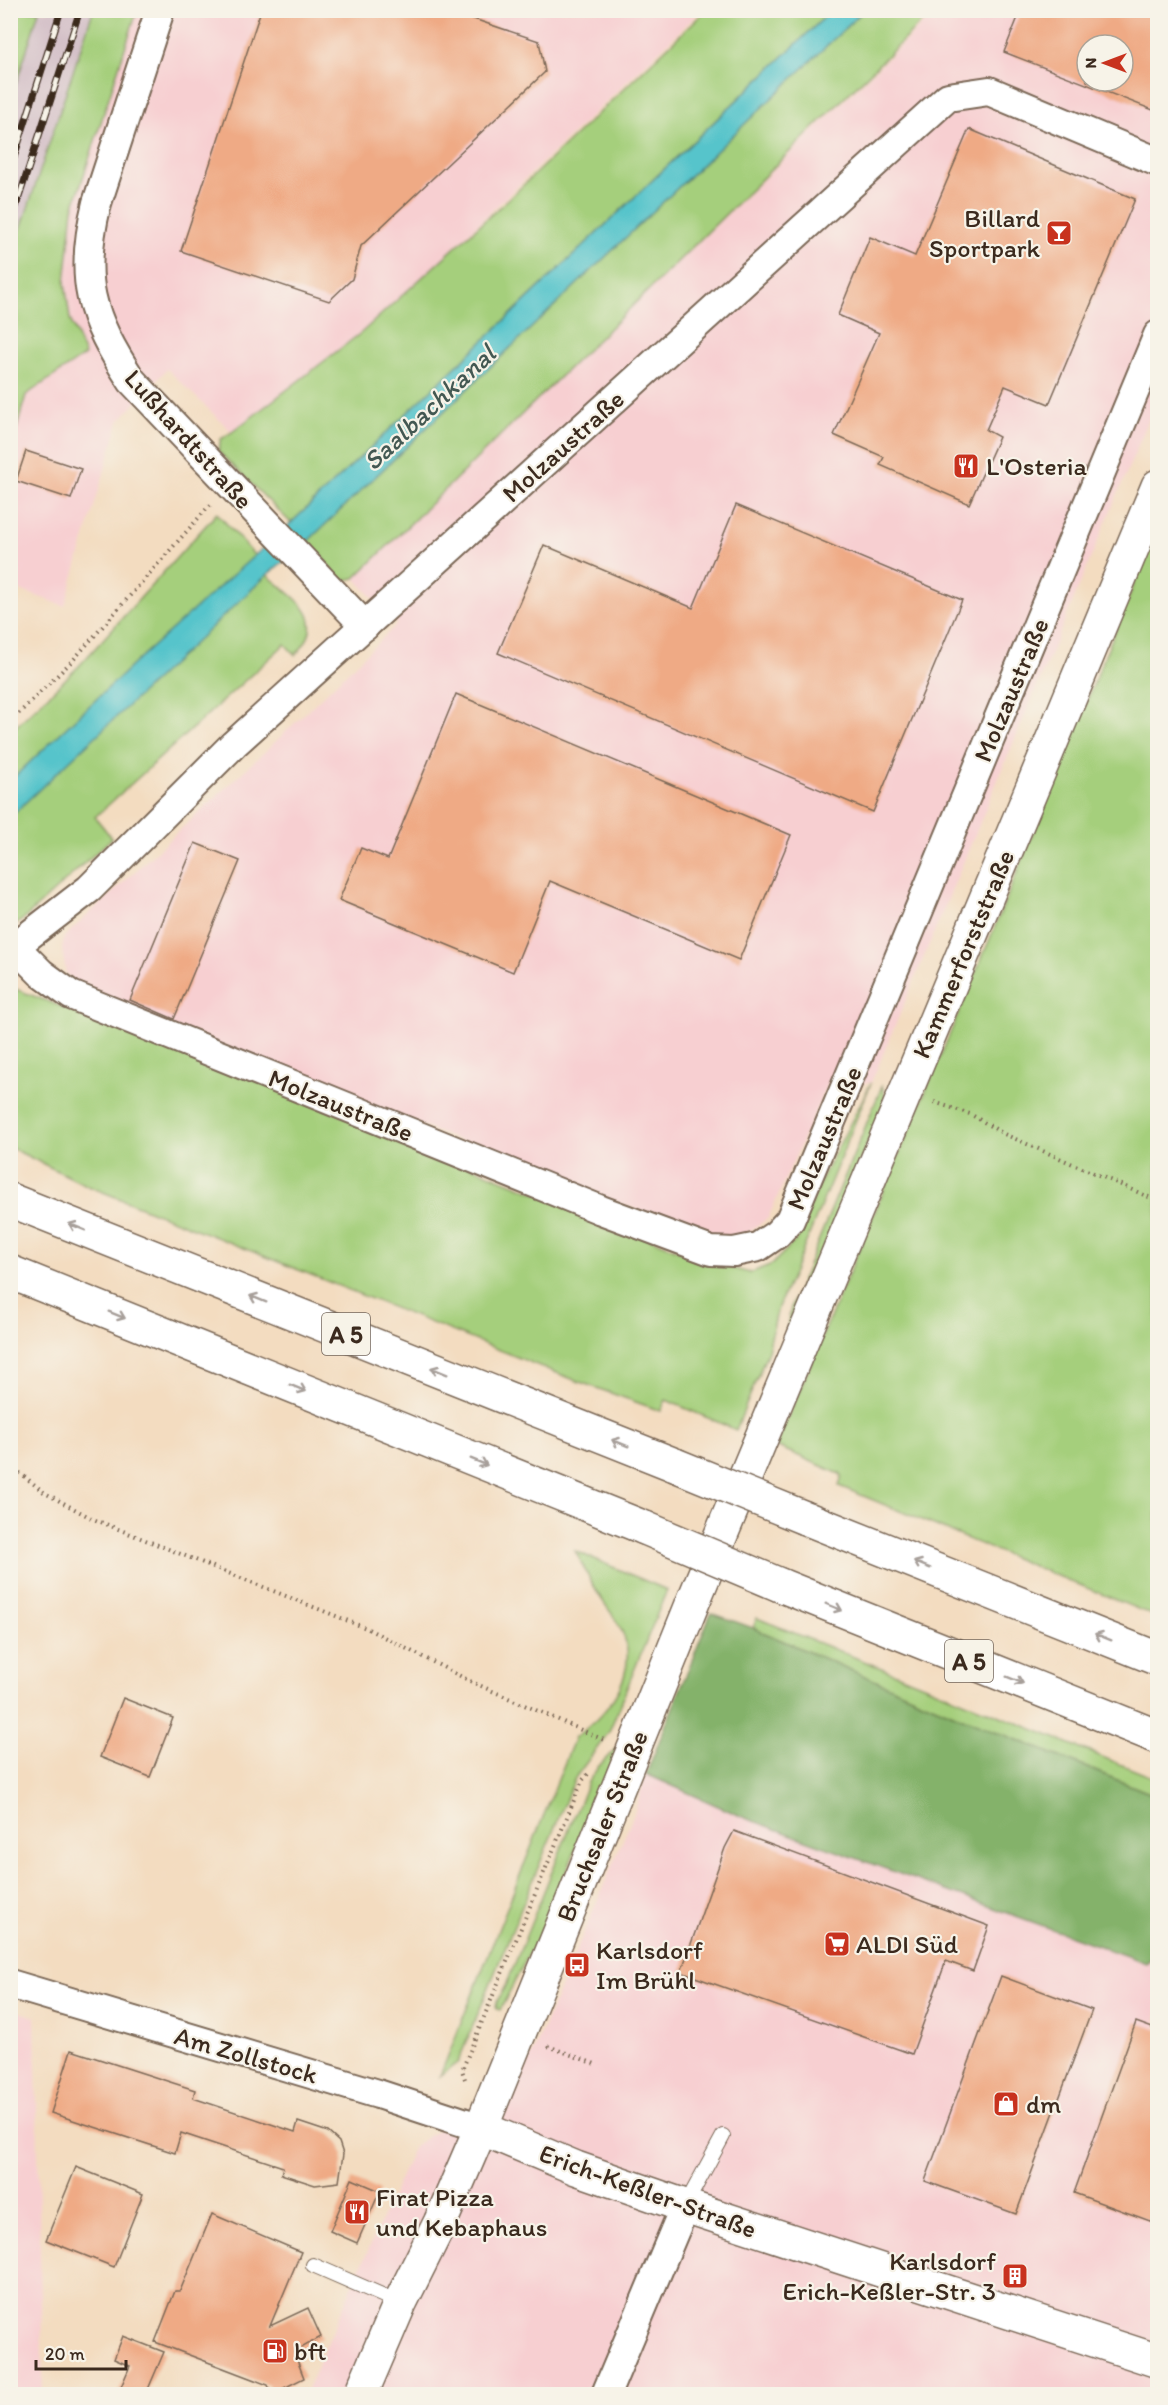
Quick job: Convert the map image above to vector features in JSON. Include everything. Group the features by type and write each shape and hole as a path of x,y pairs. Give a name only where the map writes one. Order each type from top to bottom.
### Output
{"main road":[{"name":"Kammerforststraße","path":"769,1421 1158,486"},
{"name":"A 5","path":"10,1200 1158,1659"},
{"name":"A 5","path":"10,1272 645,1528 780,1586 1158,1737"},
{"name":"Bruchsaler Straße","path":"361,2394 400,2303 440,2223 481,2128 688,1612 769,1421"},
{"name":"Erich-Keßler-Straße","path":"481,2128 576,2168 685,2206 1158,2361"}],"street":[{"name":"Lußhardtstraße","path":"160,10 90,231 87,264 89,288 100,327 112,351 132,381 365,626"},
{"name":"Molzaustraße","path":"1158,162 988,92 948,97 234,744 89,889 13,949 71,995 557,1192 711,1251 734,1252 758,1247 777,1234 790,1220 1158,335"},
{"name":"Am Zollstock","path":"10,1984 378,2094 481,2128"},
{"path":"606,2394 685,2206"}],"lane":[{"path":"685,2206 723,2136"},
{"path":"313,2265 400,2303"}],"path":[{"path":"10,722 74,659 228,484"},
{"path":"905,1092 970,1114 1004,1134 1158,1202"},
{"path":"10,1465 45,1493 93,1520 366,1628 472,1682 610,1743"}],"shaded area":[{"path":"39,11 93,11 11,259 11,100"},
{"path":"137,11 701,11 364,333 232,432 167,369 119,421 65,606 11,587 10,449 26,395 84,355 70,319 65,282 73,209"},
{"path":"936,11 1157,11 1157,400 871,1083 829,1081 768,1218 745,1235 732,1240 714,1240 82,993 66,973 62,949 64,937 272,745 397,624 355,578"},
{"path":"646,1774 745,1818 1146,1963 1157,1954 1157,2394 305,2394 414,2146 526,2069 634,1814"},
{"path":"11,2009 35,2017 43,2394 11,2394"}],"green space":[{"path":"10,11 39,11 11,100"},
{"path":"93,11 137,11 73,209 65,282 70,319 85,355 26,395 11,449 11,259"},
{"path":"705,11 831,11 291,523 218,451 221,439 362,332 517,191"},
{"path":"863,11 933,11 355,578 342,581 308,541"},
{"path":"217,513 255,556 141,657 11,780 11,731 79,666"},
{"path":"1157,528 1157,1617 839,1486 842,1475 776,1446 989,941"},
{"path":"267,575 298,601 305,610 310,620 306,642 295,655 285,644 95,817 112,838 25,918 11,928 10,816"},
{"path":"10,987 252,1079 708,1262 750,1273 772,1264 796,1240 821,1180 871,1083 778,1307 768,1351 736,1430 666,1400 661,1411 577,1381 88,1186 11,1148"},
{"path":"882,1086 885,1095 883,1106 785,1338 791,1307"},
{"path":"575,1551 667,1590 609,1732 575,1778 458,2062 440,2076 575,1737 605,1710 620,1688 624,1675 627,1662 626,1641"},
{"path":"711,1613 753,1628 960,1717 1157,1796 1157,1954 1146,1963 745,1818 646,1774"},
{"path":"757,1618 1157,1779 1157,1796 960,1717 753,1628"},
{"path":"620,1744 544,1925 500,2010 496,2009 497,2001 505,1988 588,1782 599,1766"}],"water":[{"name":"Saalbachkanal","path":"831,11 863,11 308,541 267,575 11,816 11,780 141,657 291,523"}],"building":[{"path":"261,10 447,10 539,41 545,72 361,246 352,279 329,301 181,251"},
{"path":"1021,10 1158,10 1158,112 1109,93 1135,93 1135,33 1075,33 1075,80 1004,52"},
{"path":"969,129 1135,199 1049,404 1005,386 986,430 999,437 969,504 880,465 884,457 834,435 879,333 838,315 870,237 915,256"},
{"path":"26,451 81,469 71,499 16,481"},
{"path":"736,505 962,600 873,812 498,653 544,545 693,608"},
{"path":"456,694 791,835 739,960 550,881 513,972 339,900 361,848 388,859"},
{"path":"195,843 240,861 174,1019 130,1000"},
{"path":"123,1698 173,1718 150,1777 100,1757"},
{"name":"ALDI Süd","path":"734,1831 989,1926 973,1971 946,1961 912,2054 681,1972 725,1848"},
{"path":"1001,1976 1092,2010 1016,2214 925,2181"},
{"path":"1136,2022 1158,2030 1158,2224 1074,2193"},
{"path":"71,2050 195,2090 193,2098 295,2132 298,2122 328,2132 339,2142 343,2154 339,2182 315,2185 281,2174 283,2167 181,2133 175,2153 51,2113"},
{"path":"76,2167 143,2194 114,2267 46,2240"},
{"path":"352,2179 380,2191 357,2243 330,2231"},
{"path":"212,2214 301,2252 270,2326 308,2308 321,2337 294,2352 304,2378 272,2394 268,2385 155,2342 175,2291 180,2291"},
{"path":"123,2336 164,2352 146,2394 118,2394 130,2366 114,2359"}],"railway":[{"path":"10,170 61,10"},
{"path":"10,225 80,10"}],"place":[{"name":"Billard Sportpark","path":"1059,233"},
{"name":"L'Osteria","path":"966,466"},
{"name":"ALDI Süd","path":"837,1944"},
{"name":"Karlsdorf Im Brühl","path":"577,1965"},
{"name":"dm","path":"1006,2104"},
{"name":"Firat Pizza und Kebaphaus","path":"357,2212"},
{"name":"Karlsdorf Erich-Keßler-Str. 3","path":"1015,2276"},
{"name":"bft","path":"275,2351"}]}
